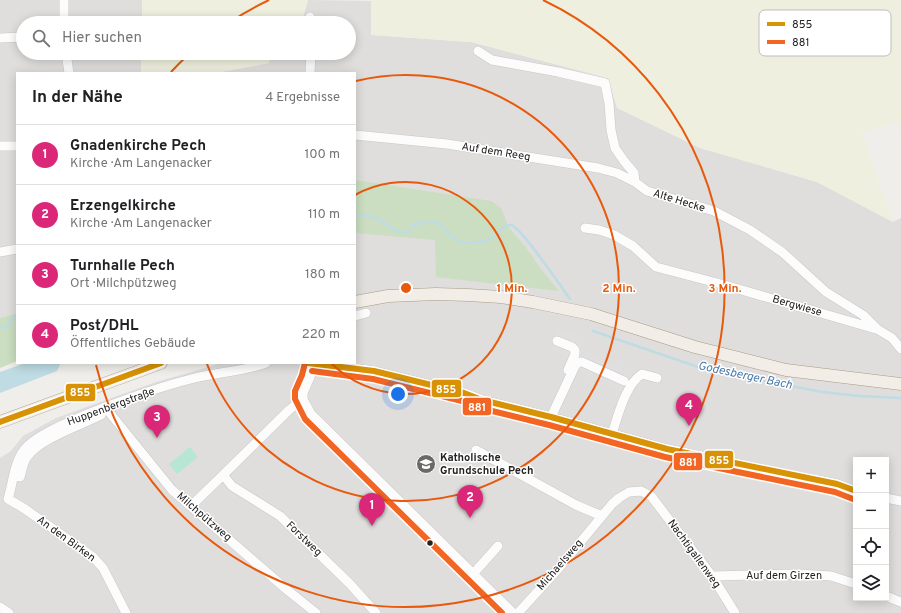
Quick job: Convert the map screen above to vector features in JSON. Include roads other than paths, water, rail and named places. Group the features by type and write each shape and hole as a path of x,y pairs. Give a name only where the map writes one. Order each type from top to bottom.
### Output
{"main road":[{"path":"356,302 388,296 436,294 475,295 533,302 591,314 695,347 786,370 901,384"},
{"path":"0,422 158,364"}],"street":[{"path":"64,0 64,16"},
{"path":"0,38 16,37"},
{"path":"478,51 492,60 558,72 605,83 609,103 611,130 615,148 634,173 635,182"},
{"path":"67,60 68,72"},
{"path":"310,72 311,60"},
{"name":"Auf dem Reeg","path":"356,135 447,144 598,168 617,172 635,182"},
{"path":"0,146 16,146"},
{"name":"Alte Hecke","path":"635,182 647,191 714,211 750,230 782,252 826,292 863,315 878,329"},
{"name":"Bergwiese","path":"586,228 599,230 614,235 633,246 656,267 729,286 878,329"},
{"path":"0,252 16,249"},
{"path":"356,316 366,313"},
{"path":"878,329 892,338 901,349"},
{"path":"549,417 575,354 575,350 572,347 557,341"},
{"path":"549,417 578,362 582,362 624,381"},
{"name":"Huppenbergstraße","path":"8,499 18,462 23,450 30,442 61,425 108,409 146,393 192,379 260,364"},
{"path":"313,364 310,377 303,393 303,399 311,414 513,613"},
{"path":"321,364 374,371 464,393 482,400 674,450 837,484 853,490"},
{"path":"612,434 624,399 636,378 642,374 657,378"},
{"path":"191,506 289,410 303,399"},
{"name":"Milchpützweg","path":"108,409 172,490 286,589 316,613"},
{"path":"476,450 576,505 602,516"},
{"name":"Forstweg","path":"222,475 232,486 280,516 350,584 376,613"},
{"name":"Michaelsweg","path":"518,613 619,498 630,492 641,491 651,496"},
{"name":"Nachtigallenweg","path":"651,496 712,576 735,613"},
{"path":"0,505 8,499"},
{"name":"An den Birken","path":"8,499 25,509 93,557 103,568 126,613"},
{"path":"889,499 901,501"},
{"path":"473,574 498,546"},
{"name":"Auf dem Girzen","path":"712,576 800,574 831,576 853,583"},
{"path":"889,597 901,602"},
{"path":"0,607 9,613"}],"water":[{"path":"22,364 60,364 57,371 0,393 0,372"}],"waterway":[{"name":"Godesberger Bach","path":"356,217 363,215 371,216 401,232 410,230 414,224 434,222 438,223 456,240 467,243 491,239 504,227 511,225 524,236 570,299"},
{"name":"Godesberger Bach","path":"0,326 4,329 16,316"},
{"name":"Godesberger Bach","path":"593,331 704,369 822,392 901,398"}],"place":[{"name":"Post/DHL","path":"689,426"},
{"name":"Turnhalle Pech","path":"157,438"},
{"name":"Katholische Grundschule Pech","path":"426,464"},
{"name":"Erzengelkirche","path":"470,518"},
{"name":"Gnadenkirche Pech","path":"372,526"}]}
